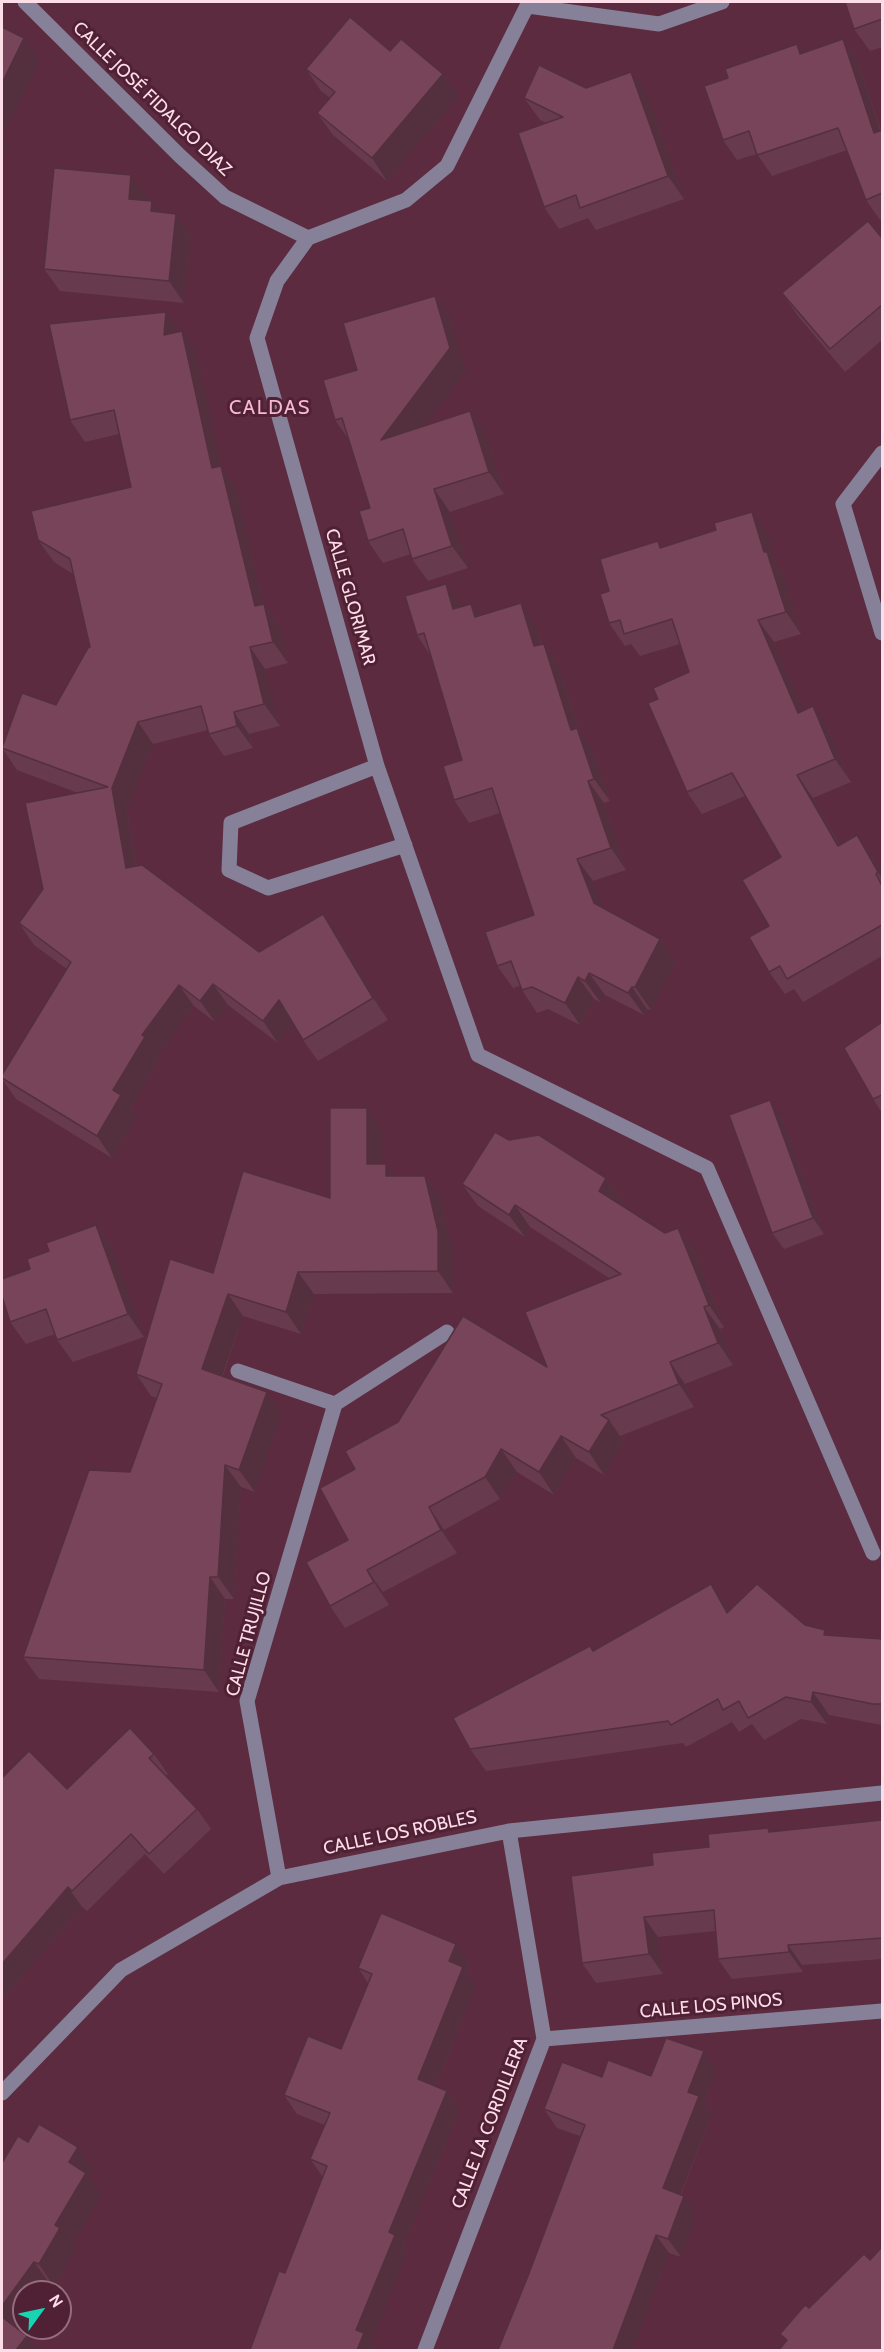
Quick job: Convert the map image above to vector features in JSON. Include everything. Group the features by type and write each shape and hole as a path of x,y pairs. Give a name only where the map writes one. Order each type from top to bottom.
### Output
{"street":[{"name":"CALLE JOSÉ FIDALGO DIAZ","path":"25,2 180,156 225,197 308,238"},
{"path":"308,238 406,200 447,166 528,4 659,24 722,2"},
{"name":"CALLE GLORIMAR","path":"308,238 277,280 256,338 377,766 478,1055 707,1168 873,1553"},
{"path":"882,453 843,504 882,633"},
{"path":"377,766 231,823 229,870 268,888 405,845"},
{"path":"238,1371 335,1404 447,1332"},
{"name":"CALLE TRUJILLO","path":"279,1878 247,1701 335,1404"},
{"name":"CALLE LOS ROBLES","path":"2,2093 121,1970 279,1878 509,1831 882,1793"},
{"name":"CALLE LA CORDILLERA","path":"425,2350 544,2039 509,1831"},
{"name":"CALLE LOS PINOS","path":"544,2039 882,2011"}],"building":[{"path":"845,2 882,2 882,19 854,29"},
{"path":"350,17 390,51 401,39 443,74 372,158 317,113 335,92 306,69"},
{"path":"2,27 24,38 2,83"},
{"path":"843,39 874,133 882,130 882,193 866,200 838,128 757,155 749,131 723,140 704,86 728,78 725,69 797,44 800,54"},
{"path":"539,65 586,88 631,72 668,176 580,208 576,195 544,207 518,133 563,117 524,98"},
{"path":"54,168 131,175 129,199 152,201 151,211 176,214 169,281 44,269"},
{"path":"868,221 882,238 882,305 830,349 782,293"},
{"path":"435,296 450,348 381,440 470,411 489,472 434,489 452,546 412,559 403,529 368,541 359,511 370,508 342,418 335,420 323,380 357,370 343,323"},
{"path":"166,312 164,335 182,331 212,468 221,466 255,606 264,604 273,642 250,647 264,704 234,712 237,726 209,734 201,706 138,722 112,788 126,868 142,865 259,952 323,914 373,998 303,1040 279,1000 263,1021 213,984 200,1001 179,985 142,1035 145,1037 113,1090 121,1095 97,1136 2,1078 2,1075 71,962 19,923 43,889 25,803 108,787 2,748 22,693 56,705 90,647 70,559 38,540 31,511 131,487 114,410 70,420 49,324"},
{"path":"752,512 786,612 758,620 798,713 813,706 835,759 797,775 838,846 857,835 878,872 876,874 882,886 882,925 787,979 780,966 769,972 749,937 769,926 742,880 781,857 732,773 687,792 648,703 658,699 653,688 689,672 672,619 624,634 620,620 609,623 600,594 609,591 600,559 658,541 660,548 716,530 714,523"},
{"path":"446,584 453,609 471,604 475,617 521,603 534,646 544,644 571,730 577,728 594,779 588,781 611,848 577,859 594,903 660,939 635,987 632,987 628,993 589,973 585,981 578,977 565,1003 532,987 522,990 511,961 497,966 485,932 534,915 492,788 454,800 443,766 462,760 424,633 417,635 405,596"},
{"path":"881,1023 882,1095 873,1099 844,1048"},
{"path":"770,1100 813,1218 772,1233 729,1115"},
{"path":"330,1108 367,1108 367,1164 386,1164 386,1176 425,1176 438,1231 438,1271 298,1272 286,1312 228,1294 202,1369 267,1392 239,1470 225,1465 218,1577 210,1577 204,1670 23,1657 89,1470 130,1472 162,1384 136,1374 170,1259 213,1273 243,1171 330,1198"},
{"path":"495,1132 509,1140 539,1135 606,1178 599,1191 665,1233 678,1228 709,1305 704,1307 718,1343 670,1362 679,1384 601,1415 609,1420 589,1452 561,1436 539,1472 501,1449 485,1477 429,1507 441,1530 367,1570 374,1582 330,1606 306,1562 348,1540 320,1488 355,1469 345,1451 398,1422 463,1316 547,1367 525,1312 621,1274 515,1205 509,1215 462,1184"},
{"path":"96,1225 128,1314 57,1340 46,1309 10,1322 2,1296 2,1279 30,1269 27,1259 49,1251 46,1243"},
{"path":"711,1584 727,1613 757,1584 805,1625 825,1630 824,1635 882,1639 882,1704 813,1692 811,1702 786,1697 748,1718 739,1701 723,1710 718,1699 671,1725 668,1721 470,1749 453,1718 590,1646 593,1651"},
{"path":"130,1728 154,1754 149,1758 197,1809 149,1854 131,1834 72,1891 68,1887 2,1964 2,1778 29,1751 67,1789"},
{"path":"882,1820 882,1938 788,1945 789,1952 718,1959 714,1910 644,1917 649,1954 582,1963 571,1876 653,1865 652,1853 709,1847 708,1834 768,1828 769,1832"},
{"path":"381,1913 456,1944 449,1961 463,1967 418,2079 447,2091 389,2232 395,2235 356,2330 364,2333 357,2350 250,2350 279,2271 285,2273 327,2166 310,2159 330,2113 284,2095 308,2036 341,2049 372,1974 358,1968"},
{"path":"666,2038 704,2051 688,2092 699,2096 663,2188 684,2196 668,2239 656,2235 613,2350 498,2350 585,2125 544,2109 562,2062 602,2077 608,2060 651,2076"},
{"path":"39,2124 78,2147 69,2162 86,2173 55,2225 60,2228 39,2264 34,2262 21,2280 12,2280 12,2292 2,2306 2,2163 18,2136 28,2142"},
{"path":"882,2247 882,2350 779,2350 787,2340 780,2334 805,2305 809,2308 864,2254 870,2260"},
{"path":"2,2317 12,2325 12,2340 24,2340 16,2350 2,2350"}],"district":[{"name":"CALDAS","path":"270,408"}]}
